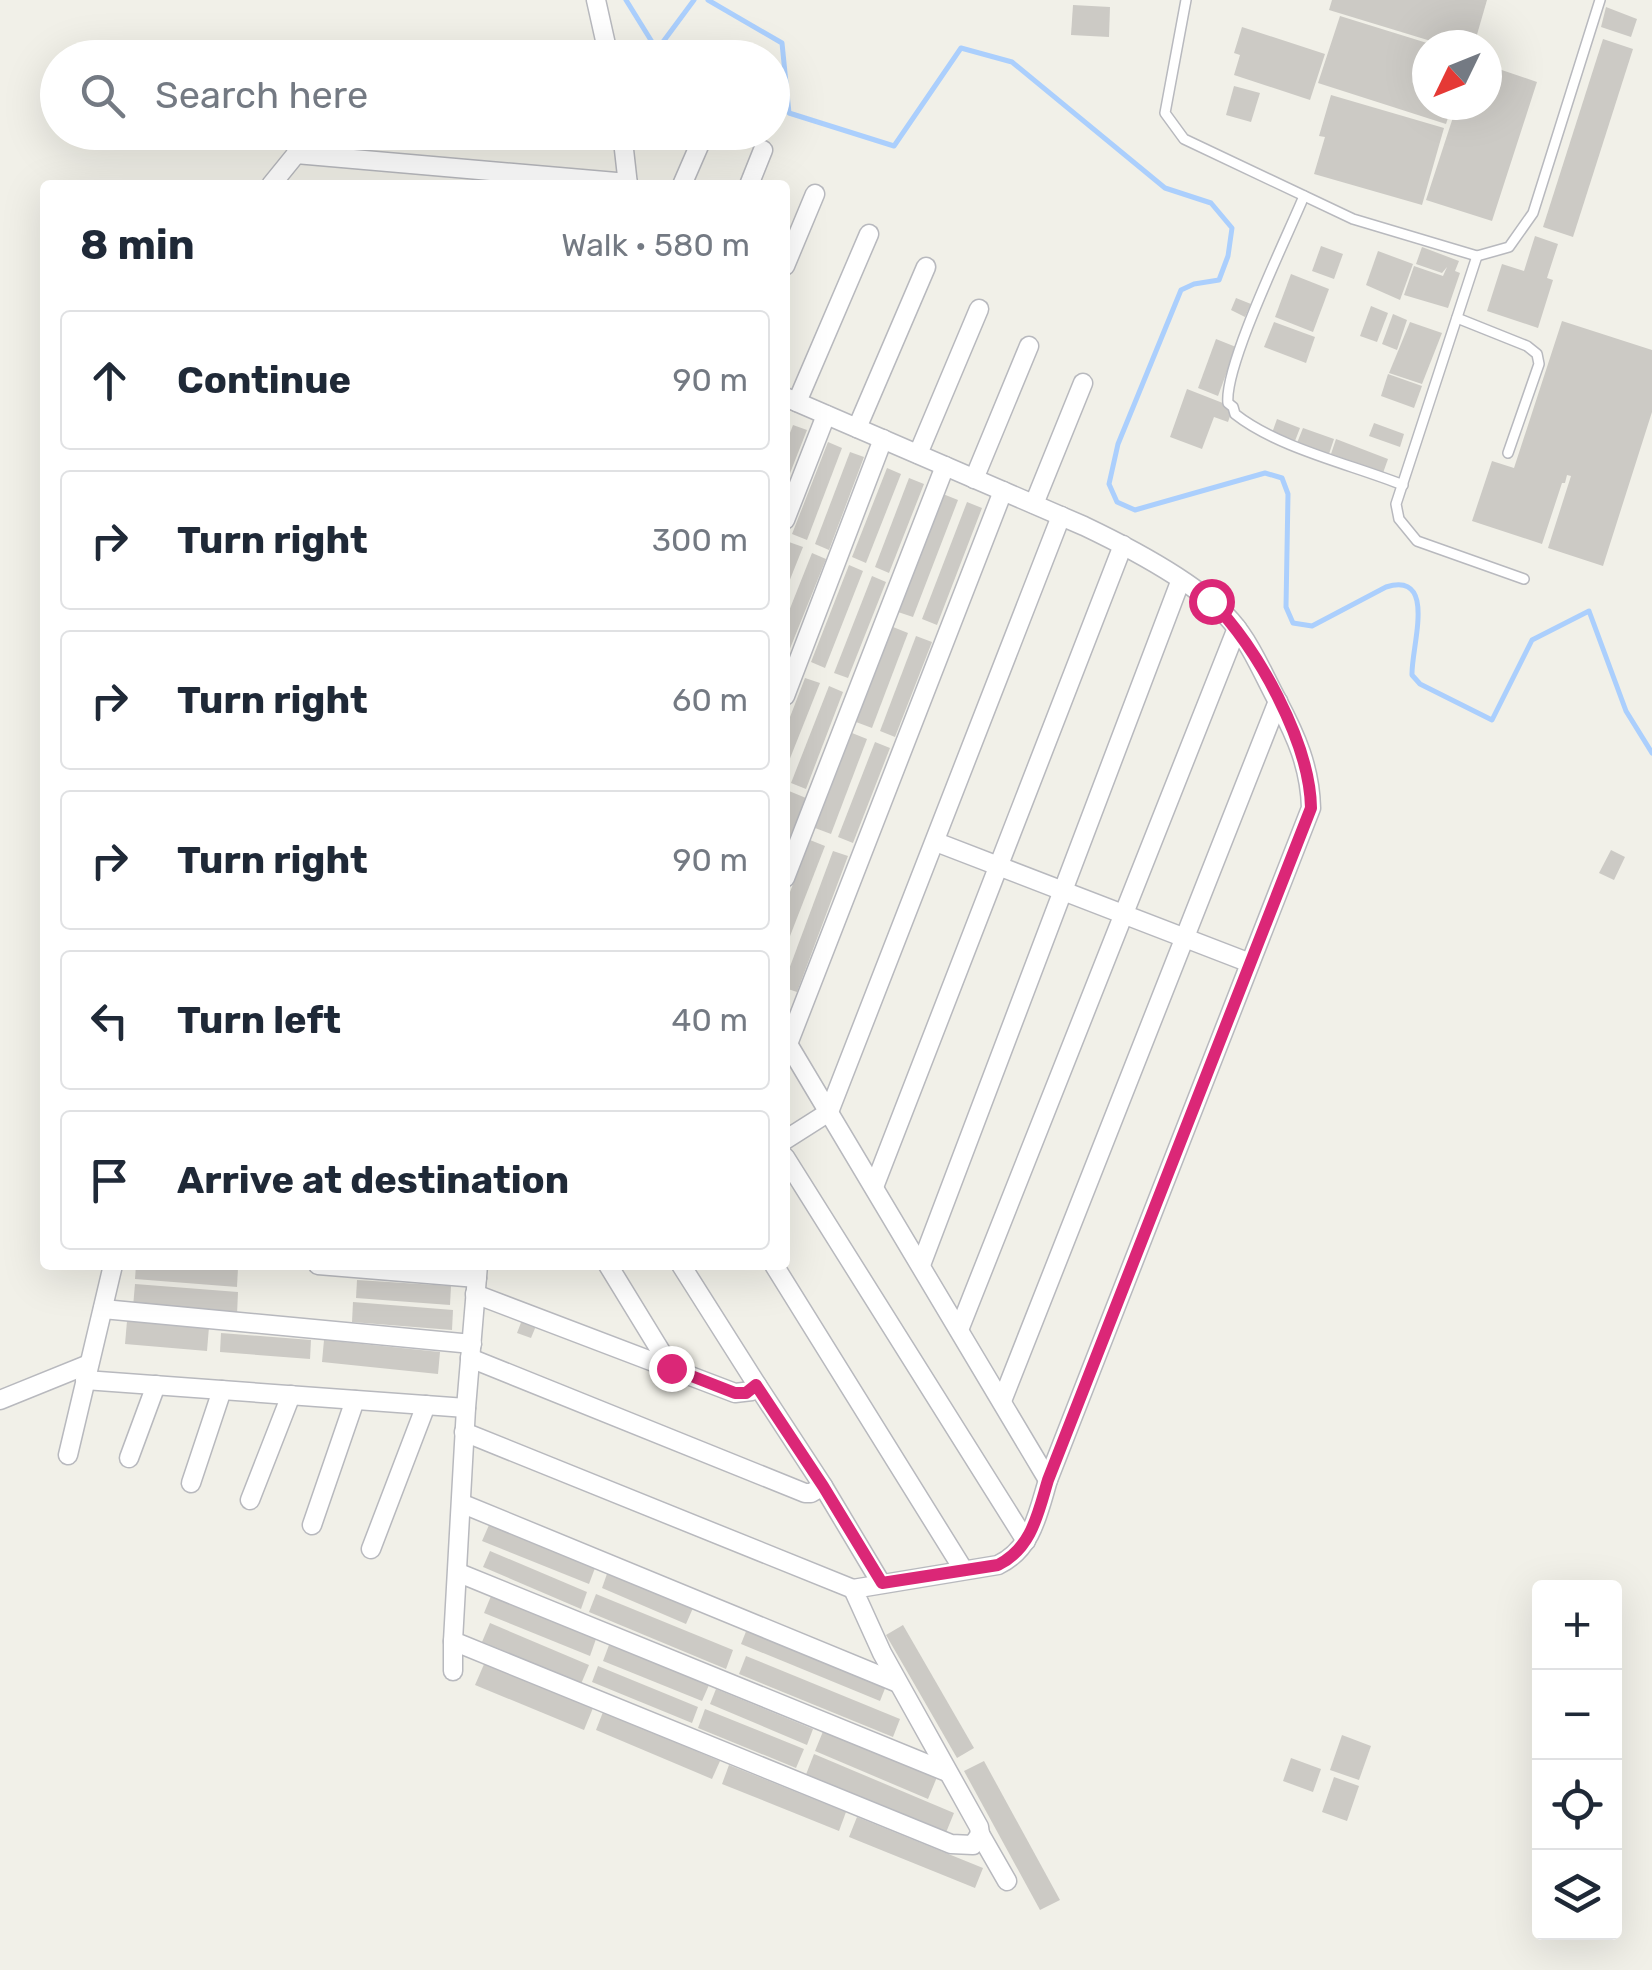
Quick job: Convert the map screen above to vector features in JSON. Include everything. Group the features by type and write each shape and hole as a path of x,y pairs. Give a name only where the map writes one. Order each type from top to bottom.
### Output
{"street":[{"path":"596,0 605,40"},
{"path":"276,180 299,150"},
{"path":"624,150 628,180"},
{"path":"684,180 697,150"},
{"path":"751,180 764,150"},
{"path":"296,154 584,180"},
{"path":"790,254 815,194"},
{"path":"464,1432 853,1589 998,1565 1014,1555 1034,1529 1048,1480 1311,808 1311,781 1304,756 1278,702 1237,628 1211,601 1123,545 791,400 868,234"},
{"path":"857,428 926,267"},
{"path":"918,454 978,308"},
{"path":"974,479 1030,346"},
{"path":"1034,504 1083,384"},
{"path":"790,507 826,415"},
{"path":"790,683 883,439"},
{"path":"790,865 946,466"},
{"path":"790,1033 1004,491"},
{"path":"790,1137 830,1112 1062,516"},
{"path":"874,1187 1123,545"},
{"path":"920,1265 1180,582"},
{"path":"960,1330 1237,628"},
{"path":"1002,1401 1278,702"},
{"path":"936,842 1250,963"},
{"path":"790,1046 1048,1480"},
{"path":"790,1165 1026,1541"},
{"path":"68,1454 112,1270"},
{"path":"375,1270 477,1279 735,1393 746,1393 756,1385"},
{"path":"611,1270 671,1368"},
{"path":"684,1270 882,1583"},
{"path":"777,1270 962,1569"},
{"path":"454,1671 464,1432 477,1279"},
{"path":"103,1308 471,1351 805,1492 812,1493 823,1486"},
{"path":"0,1400 87,1372 156,1385 466,1408"},
{"path":"128,1458 156,1385"},
{"path":"190,1484 222,1390"},
{"path":"250,1500 291,1395"},
{"path":"312,1525 355,1400"},
{"path":"371,1549 426,1405"},
{"path":"462,1504 898,1683"},
{"path":"458,1572 947,1772"},
{"path":"853,1589 898,1683 1007,1881"},
{"path":"453,1641 951,1844 972,1846 980,1834"}],"lane":[{"path":"1186,0 1165,113 1184,139 1354,219 1477,256 1509,248 1533,213 1600,0"},
{"path":"1304,196 1241,347 1227,392 1228,402 1234,407 1234,414 1260,430 1403,484"},
{"path":"1477,256 1396,504 1399,519 1416,540 1524,579"},
{"path":"1456,318 1527,346 1536,354 1539,364 1508,453"}],"building":[{"path":"1332,0 1487,0 1478,30 1412,30 1412,35 1329,10"},
{"path":"1073,5 1110,7 1109,37 1071,35"},
{"path":"1606,7 1637,19 1631,37 1601,27"},
{"path":"1340,16 1412,38 1412,113 1318,83"},
{"path":"1242,27 1325,54 1310,100 1234,75 1240,55 1234,53"},
{"path":"1603,39 1633,49 1573,237 1543,227"},
{"path":"1502,70 1537,82 1492,221 1426,200 1452,120 1502,120"},
{"path":"1234,86 1260,93 1251,122 1226,115"},
{"path":"1331,95 1444,128 1422,205 1314,174 1325,137 1319,136"},
{"path":"1535,236 1558,244 1547,278 1553,280 1538,328 1487,311 1502,264 1524,271"},
{"path":"1321,246 1343,254 1334,279 1312,271"},
{"path":"1422,247 1459,261 1455,271 1460,273 1448,308 1404,295 1414,266 1443,276 1447,267 1442,273 1416,264"},
{"path":"1378,251 1413,264 1400,300 1366,285"},
{"path":"1291,274 1329,289 1313,332 1275,317"},
{"path":"1236,298 1251,304 1245,317 1231,310"},
{"path":"1371,306 1388,313 1377,342 1360,336"},
{"path":"1393,314 1407,320 1397,350 1382,344"},
{"path":"1562,321 1652,350 1652,412 1603,566 1548,548 1571,476 1567,475 1562,483 1542,544 1472,521 1492,461 1514,468"},
{"path":"1274,322 1315,337 1306,363 1264,347"},
{"path":"1410,322 1442,333 1422,384 1389,373"},
{"path":"1216,339 1236,347 1218,396 1198,388"},
{"path":"1388,374 1422,386 1414,408 1381,396"},
{"path":"1187,389 1233,407 1228,422 1214,417 1202,449 1170,437"},
{"path":"1277,419 1300,428 1295,441 1272,433"},
{"path":"1374,423 1404,434 1400,447 1369,436"},
{"path":"793,425 807,430 790,473"},
{"path":"1303,428 1334,439 1329,454 1297,443"},
{"path":"1336,439 1388,459 1383,473 1331,454"},
{"path":"828,442 842,448 807,540 792,534"},
{"path":"850,452 864,457 829,550 815,544"},
{"path":"887,468 901,474 866,563 852,557"},
{"path":"909,478 924,484 889,573 875,567"},
{"path":"943,494 958,500 913,617 898,612"},
{"path":"967,502 982,508 937,625 922,619"},
{"path":"790,542 803,547 790,580"},
{"path":"812,553 826,559 790,649 790,608"},
{"path":"849,565 863,571 825,668 811,662"},
{"path":"872,576 886,582 848,678 834,673"},
{"path":"893,627 908,633 872,728 856,722"},
{"path":"916,636 932,642 895,737 880,731"},
{"path":"805,678 820,683 790,758 790,717"},
{"path":"829,686 843,692 806,789 791,783"},
{"path":"852,733 867,739 831,834 815,828"},
{"path":"875,742 890,748 853,843 838,837"},
{"path":"790,791 806,798 790,838"},
{"path":"810,840 825,846 790,936 790,892"},
{"path":"1611,850 1625,857 1614,880 1599,873"},
{"path":"833,851 848,856 797,992 790,990 790,967"},
{"path":"136,1270 238,1270 237,1287 135,1279"},
{"path":"357,1280 451,1286 450,1305 356,1298"},
{"path":"135,1284 238,1292 237,1315 133,1307"},
{"path":"353,1302 453,1310 452,1330 352,1322"},
{"path":"522,1320 536,1326 531,1338 517,1333"},
{"path":"127,1321 209,1327 207,1351 125,1344"},
{"path":"221,1333 311,1340 310,1359 220,1352"},
{"path":"324,1340 440,1352 438,1374 322,1362"},
{"path":"489,1525 595,1568 589,1584 482,1541"},
{"path":"490,1551 587,1592 581,1609 483,1567"},
{"path":"608,1571 693,1608 686,1624 602,1588"},
{"path":"596,1594 733,1650 726,1669 589,1612"},
{"path":"491,1596 596,1639 590,1656 484,1613"},
{"path":"490,1623 589,1665 581,1684 482,1642"},
{"path":"903,1625 974,1748 957,1758 886,1635"},
{"path":"747,1629 886,1686 880,1701 741,1644"},
{"path":"609,1645 709,1685 702,1701 603,1661"},
{"path":"746,1656 900,1719 893,1737 739,1674"},
{"path":"485,1662 593,1708 584,1730 475,1685"},
{"path":"598,1666 698,1707 692,1723 592,1682"},
{"path":"716,1689 813,1729 807,1745 710,1704"},
{"path":"705,1709 804,1749 796,1768 698,1728"},
{"path":"603,1712 720,1761 712,1779 596,1730"},
{"path":"824,1729 937,1777 928,1799 815,1751"},
{"path":"1342,1735 1371,1746 1359,1780 1330,1770"},
{"path":"814,1754 954,1813 945,1835 805,1777"},
{"path":"1291,1758 1321,1769 1313,1792 1283,1781"},
{"path":"984,1761 1060,1900 1040,1910 964,1771"},
{"path":"729,1765 846,1812 839,1831 722,1784"},
{"path":"1334,1777 1359,1786 1347,1821 1322,1812"},
{"path":"857,1817 983,1868 975,1888 849,1837"}],"waterway":[{"path":"626,0 651,40"},
{"path":"664,40 694,0"},
{"path":"708,0 777,40"},
{"path":"790,113 894,146 961,48 1012,62 1165,188 1211,203 1232,228 1228,256 1219,280 1181,290 1118,444 1109,484 1117,502 1135,510 1265,473 1282,478 1288,494 1286,607 1293,623 1312,626 1386,587 1402,585 1412,590 1417,600 1412,675 1420,684 1492,720 1532,640 1589,611 1626,711 1652,753"}],"route":[{"path":"671,1368 735,1393 746,1393 756,1385 882,1583 998,1565 1026,1541 1034,1529 1048,1480 1311,808 1311,781 1286,716 1243,636 1211,601"}]}
